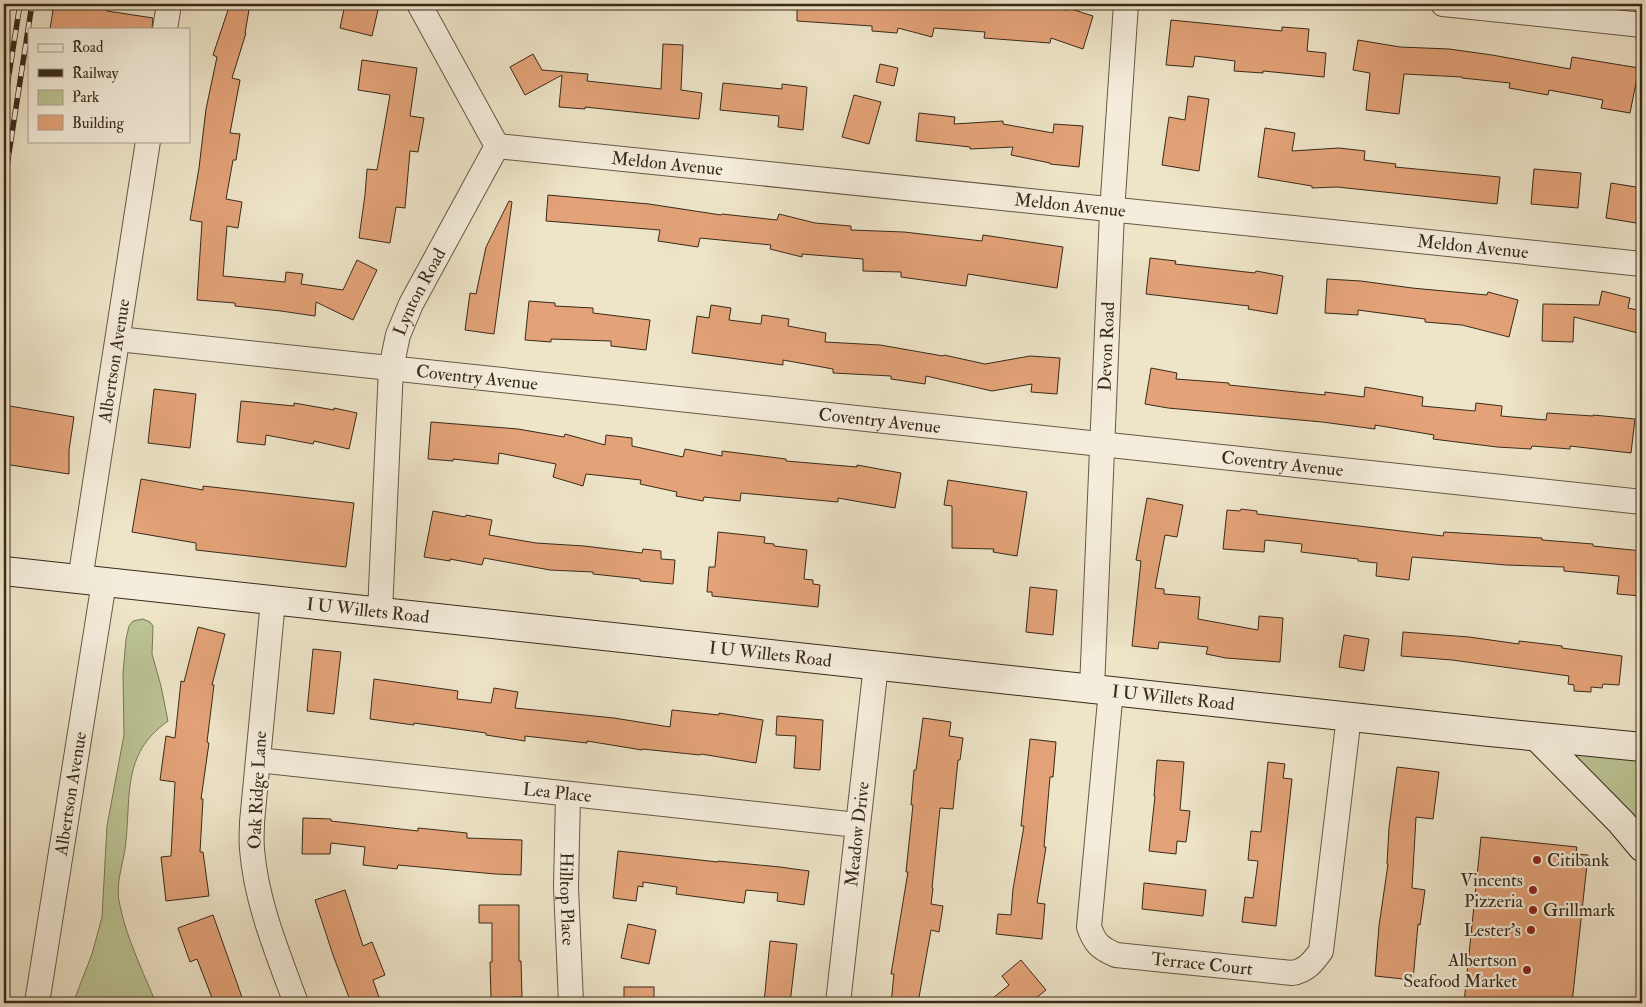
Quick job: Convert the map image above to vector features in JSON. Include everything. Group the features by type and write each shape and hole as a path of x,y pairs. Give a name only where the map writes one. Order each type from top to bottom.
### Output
{"main road":[{"name":"I U Willets Road","path":"4,571 1538,738 1642,747"},
{"path":"1538,738 1621,822 1642,847"}],"street":[{"path":"165,28 169,4"},
{"path":"419,4 497,146"},
{"name":"Devon Road","path":"1101,689 1102,444 1113,210 1126,4"},
{"path":"1443,4 1642,25"},
{"name":"Albertson Avenue","path":"38,1003 92,581 118,339 148,142"},
{"name":"Meldon Avenue","path":"497,146 1642,264"},
{"name":"Lynton Road","path":"380,612 391,368 398,336 411,304 497,146"},
{"name":"Coventry Avenue","path":"118,339 1642,502"},
{"name":"Oak Ridge Lane","path":"273,601 252,822 252,849 264,912 296,1003"},
{"name":"Meadow Drive","path":"838,1003 876,666"},
{"name":"Terrace Court","path":"1101,689 1089,928 1094,941 1104,950 1116,955 1292,973 1301,972 1313,962 1321,951 1349,716"},
{"name":"Lea Place","path":"258,760 857,825"},
{"name":"Hilltop Place","path":"568,794 566,888 571,1003"}],"green space":[{"path":"143,619 150,622 153,626 152,654 168,721 153,734 142,748 135,763 131,779 125,849 118,891 127,931 156,1003 73,1003 92,954 102,917 107,826 124,735 123,674 126,639 129,626 133,621"},
{"path":"1538,738 1642,746 1642,844"}],"building":[{"path":"54,4 108,4 107,11 153,18 152,28 50,28"},
{"path":"230,4 250,4 246,33 232,78 240,80 230,133 240,134 236,160 233,160 226,199 242,202 238,228 227,226 223,276 285,282 286,272 303,274 301,284 343,290 357,260 377,270 353,320 316,302 315,316 235,306 235,303 197,300 202,222 190,220 206,109 217,57 213,55"},
{"path":"345,4 378,10 372,36 340,28"},
{"path":"797,4 1014,4 1067,10 1068,8 1093,16 1083,49 1051,38 1050,43 984,38 985,32 934,28 932,37 898,28 897,33 872,31 872,26 797,21"},
{"path":"1171,20 1282,31 1282,27 1309,29 1307,51 1326,53 1324,77 1263,71 1263,73 1234,71 1235,61 1195,56 1193,67 1166,65"},
{"path":"1358,40 1400,47 1449,49 1570,69 1572,57 1639,68 1630,113 1601,108 1603,100 1549,90 1548,95 1509,88 1510,83 1462,77 1404,74 1399,114 1366,110 1370,73 1353,70"},
{"path":"663,44 683,45 681,90 702,93 699,119 585,107 585,109 559,107 562,75 525,95 510,67 533,54 542,70 588,74 587,81 661,89"},
{"path":"362,60 417,68 410,116 424,118 418,152 410,151 405,208 396,207 390,243 359,238 367,169 377,170 390,95 358,90"},
{"path":"880,64 898,68 894,86 876,82"},
{"path":"723,83 782,89 782,84 807,87 803,130 778,127 779,116 720,110"},
{"path":"854,95 881,102 869,144 842,137"},
{"path":"1188,96 1209,99 1199,171 1162,165 1169,117 1185,120"},
{"path":"919,113 955,117 954,124 1003,121 1003,124 1053,133 1054,124 1083,126 1079,167 1050,164 1011,155 1013,147 970,149 970,147 916,141"},
{"path":"1265,128 1295,133 1292,151 1339,148 1365,151 1364,160 1396,164 1395,167 1500,177 1497,204 1337,187 1312,188 1312,186 1258,177"},
{"path":"1534,169 1581,173 1578,208 1531,204"},
{"path":"1611,183 1642,188 1642,224 1606,218"},
{"path":"548,195 649,204 721,215 777,220 779,214 815,223 851,226 851,230 904,232 982,241 983,235 1063,247 1057,288 968,274 966,286 901,277 901,272 863,271 863,259 802,254 802,257 770,249 771,245 700,238 698,247 658,241 660,230 546,221"},
{"path":"509,201 512,202 494,334 465,330 470,293 476,294 486,247"},
{"path":"1150,258 1176,261 1175,264 1255,273 1256,271 1283,276 1277,314 1248,309 1249,306 1146,294"},
{"path":"1327,279 1487,295 1488,292 1518,300 1509,337 1462,325 1425,322 1425,319 1358,310 1358,315 1325,313"},
{"path":"1602,291 1630,298 1628,308 1642,311 1642,334 1574,317 1573,342 1542,341 1543,304 1599,305"},
{"path":"529,301 555,303 555,306 593,308 593,313 650,320 646,350 611,346 611,341 551,339 551,342 525,340"},
{"path":"711,305 731,308 729,320 761,324 762,315 789,319 788,326 826,333 825,342 880,345 944,355 985,364 1030,356 1060,358 1057,394 1031,392 1032,384 992,391 926,376 925,384 891,379 891,376 833,373 833,369 783,360 783,365 692,353 697,316 709,318"},
{"path":"1151,368 1177,373 1176,379 1229,383 1229,385 1325,395 1325,392 1364,397 1365,387 1423,397 1422,406 1475,411 1476,403 1502,406 1501,416 1546,420 1547,413 1635,419 1631,453 1570,446 1570,449 1532,446 1531,449 1497,447 1433,439 1434,435 1375,425 1375,429 1145,404"},
{"path":"154,389 196,394 190,448 148,443"},
{"path":"241,401 294,406 294,403 357,413 349,449 314,441 313,444 266,435 265,445 237,442"},
{"path":"4,405 74,417 69,450 69,474 4,464"},
{"path":"431,422 518,429 564,437 565,434 605,445 606,435 632,438 632,446 683,457 685,449 722,456 722,451 786,459 786,461 857,467 857,465 901,473 895,508 838,498 838,502 741,493 740,501 704,497 703,501 676,496 677,492 640,484 641,480 586,474 583,486 553,477 556,464 499,453 498,464 453,459 453,461 428,459"},
{"path":"141,479 203,490 203,486 354,503 346,567 196,550 196,543 132,532"},
{"path":"948,480 1027,492 1017,556 993,552 994,549 952,548 952,506 944,505"},
{"path":"1147,498 1183,505 1177,537 1165,535 1155,588 1164,589 1164,594 1200,597 1198,619 1258,630 1259,616 1283,618 1280,662 1226,658 1206,654 1208,647 1159,642 1158,649 1132,646 1141,561 1136,560"},
{"path":"1241,509 1257,511 1257,514 1443,536 1444,532 1542,538 1542,540 1593,544 1593,546 1642,551 1642,596 1617,594 1619,576 1564,571 1564,567 1506,565 1412,557 1409,580 1376,576 1377,563 1301,552 1302,544 1265,540 1264,552 1223,549 1227,510 1240,511"},
{"path":"433,511 492,520 489,535 536,543 584,546 642,553 643,549 661,551 661,559 675,560 673,584 593,574 593,572 550,570 484,558 482,565 450,559 450,561 424,557"},
{"path":"718,532 765,537 764,543 807,550 804,579 813,580 813,584 820,585 818,607 712,596 712,592 707,592 709,567 715,567"},
{"path":"1030,587 1057,590 1053,635 1026,632"},
{"path":"198,627 225,634 212,685 214,685 207,742 209,743 201,799 203,799 200,852 203,852 209,896 166,901 161,857 171,856 175,782 160,780 166,736 175,738 181,681 184,682"},
{"path":"1403,632 1469,637 1519,644 1519,641 1622,656 1619,685 1603,684 1602,688 1591,687 1591,692 1574,691 1574,685 1568,684 1569,676 1452,660 1401,656"},
{"path":"1344,635 1369,639 1364,671 1339,667"},
{"path":"313,649 341,652 334,714 307,711"},
{"path":"374,679 458,691 457,699 491,703 494,688 518,692 515,708 614,718 670,727 672,710 719,715 719,713 763,720 756,763 701,754 642,750 587,741 587,743 525,736 525,741 486,735 486,733 370,719"},
{"path":"777,716 823,720 820,770 794,768 796,736 776,735"},
{"path":"923,718 951,722 949,736 963,738 960,760 958,760 953,809 940,808 931,904 943,906 939,932 931,930 918,1003 891,1003 894,974 891,974 908,872 906,872 913,805 911,805 914,770 916,770"},
{"path":"1030,739 1056,742 1053,777 1050,777 1044,847 1046,847 1037,903 1045,904 1042,939 996,934 998,914 1011,915 1013,889 1024,826 1021,826"},
{"path":"1157,760 1184,762 1180,810 1190,811 1186,842 1177,841 1176,854 1149,851"},
{"path":"1268,762 1285,764 1283,778 1292,779 1276,926 1242,922 1245,897 1253,898 1258,861 1248,860 1251,831 1261,832"},
{"path":"1397,767 1439,772 1433,819 1416,817 1412,888 1425,890 1420,925 1418,924 1413,980 1375,976 1379,926 1388,864 1389,828"},
{"path":"303,818 331,819 331,821 418,831 418,828 467,833 467,838 522,840 521,875 398,865 397,869 363,865 365,847 331,843 330,854 302,854"},
{"path":"1481,837 1577,847 1576,854 1588,855 1572,1003 1464,1003"},
{"path":"618,851 809,871 804,905 777,901 778,893 746,890 744,903 676,894 677,887 643,882 643,887 638,886 636,901 613,898"},
{"path":"1144,883 1206,890 1203,916 1142,909"},
{"path":"345,890 363,946 372,942 385,975 373,980 381,1003 351,1003 315,900"},
{"path":"479,905 519,905 519,961 521,961 522,997 491,998 492,923 479,923"},
{"path":"213,915 244,1003 214,1003 197,959 190,962 178,928"},
{"path":"628,924 656,930 649,964 621,958"},
{"path":"770,941 797,944 790,1003 764,1003"},
{"path":"1021,960 1046,990 1030,1003 987,1003 1009,985 1002,976"},
{"path":"624,987 654,987 654,1003 624,1003"}],"railway":[{"path":"4,106 20,4"},
{"path":"28,28 32,4"},
{"path":"4,185 28,30"}],"place":[{"name":"Citibank","path":"1537,860"},
{"name":"Vincents Pizzeria","path":"1533,890"},
{"name":"Grillmark","path":"1533,910"},
{"name":"Lester's","path":"1531,930"},
{"name":"Albertson Seafood Market","path":"1527,970"}]}
